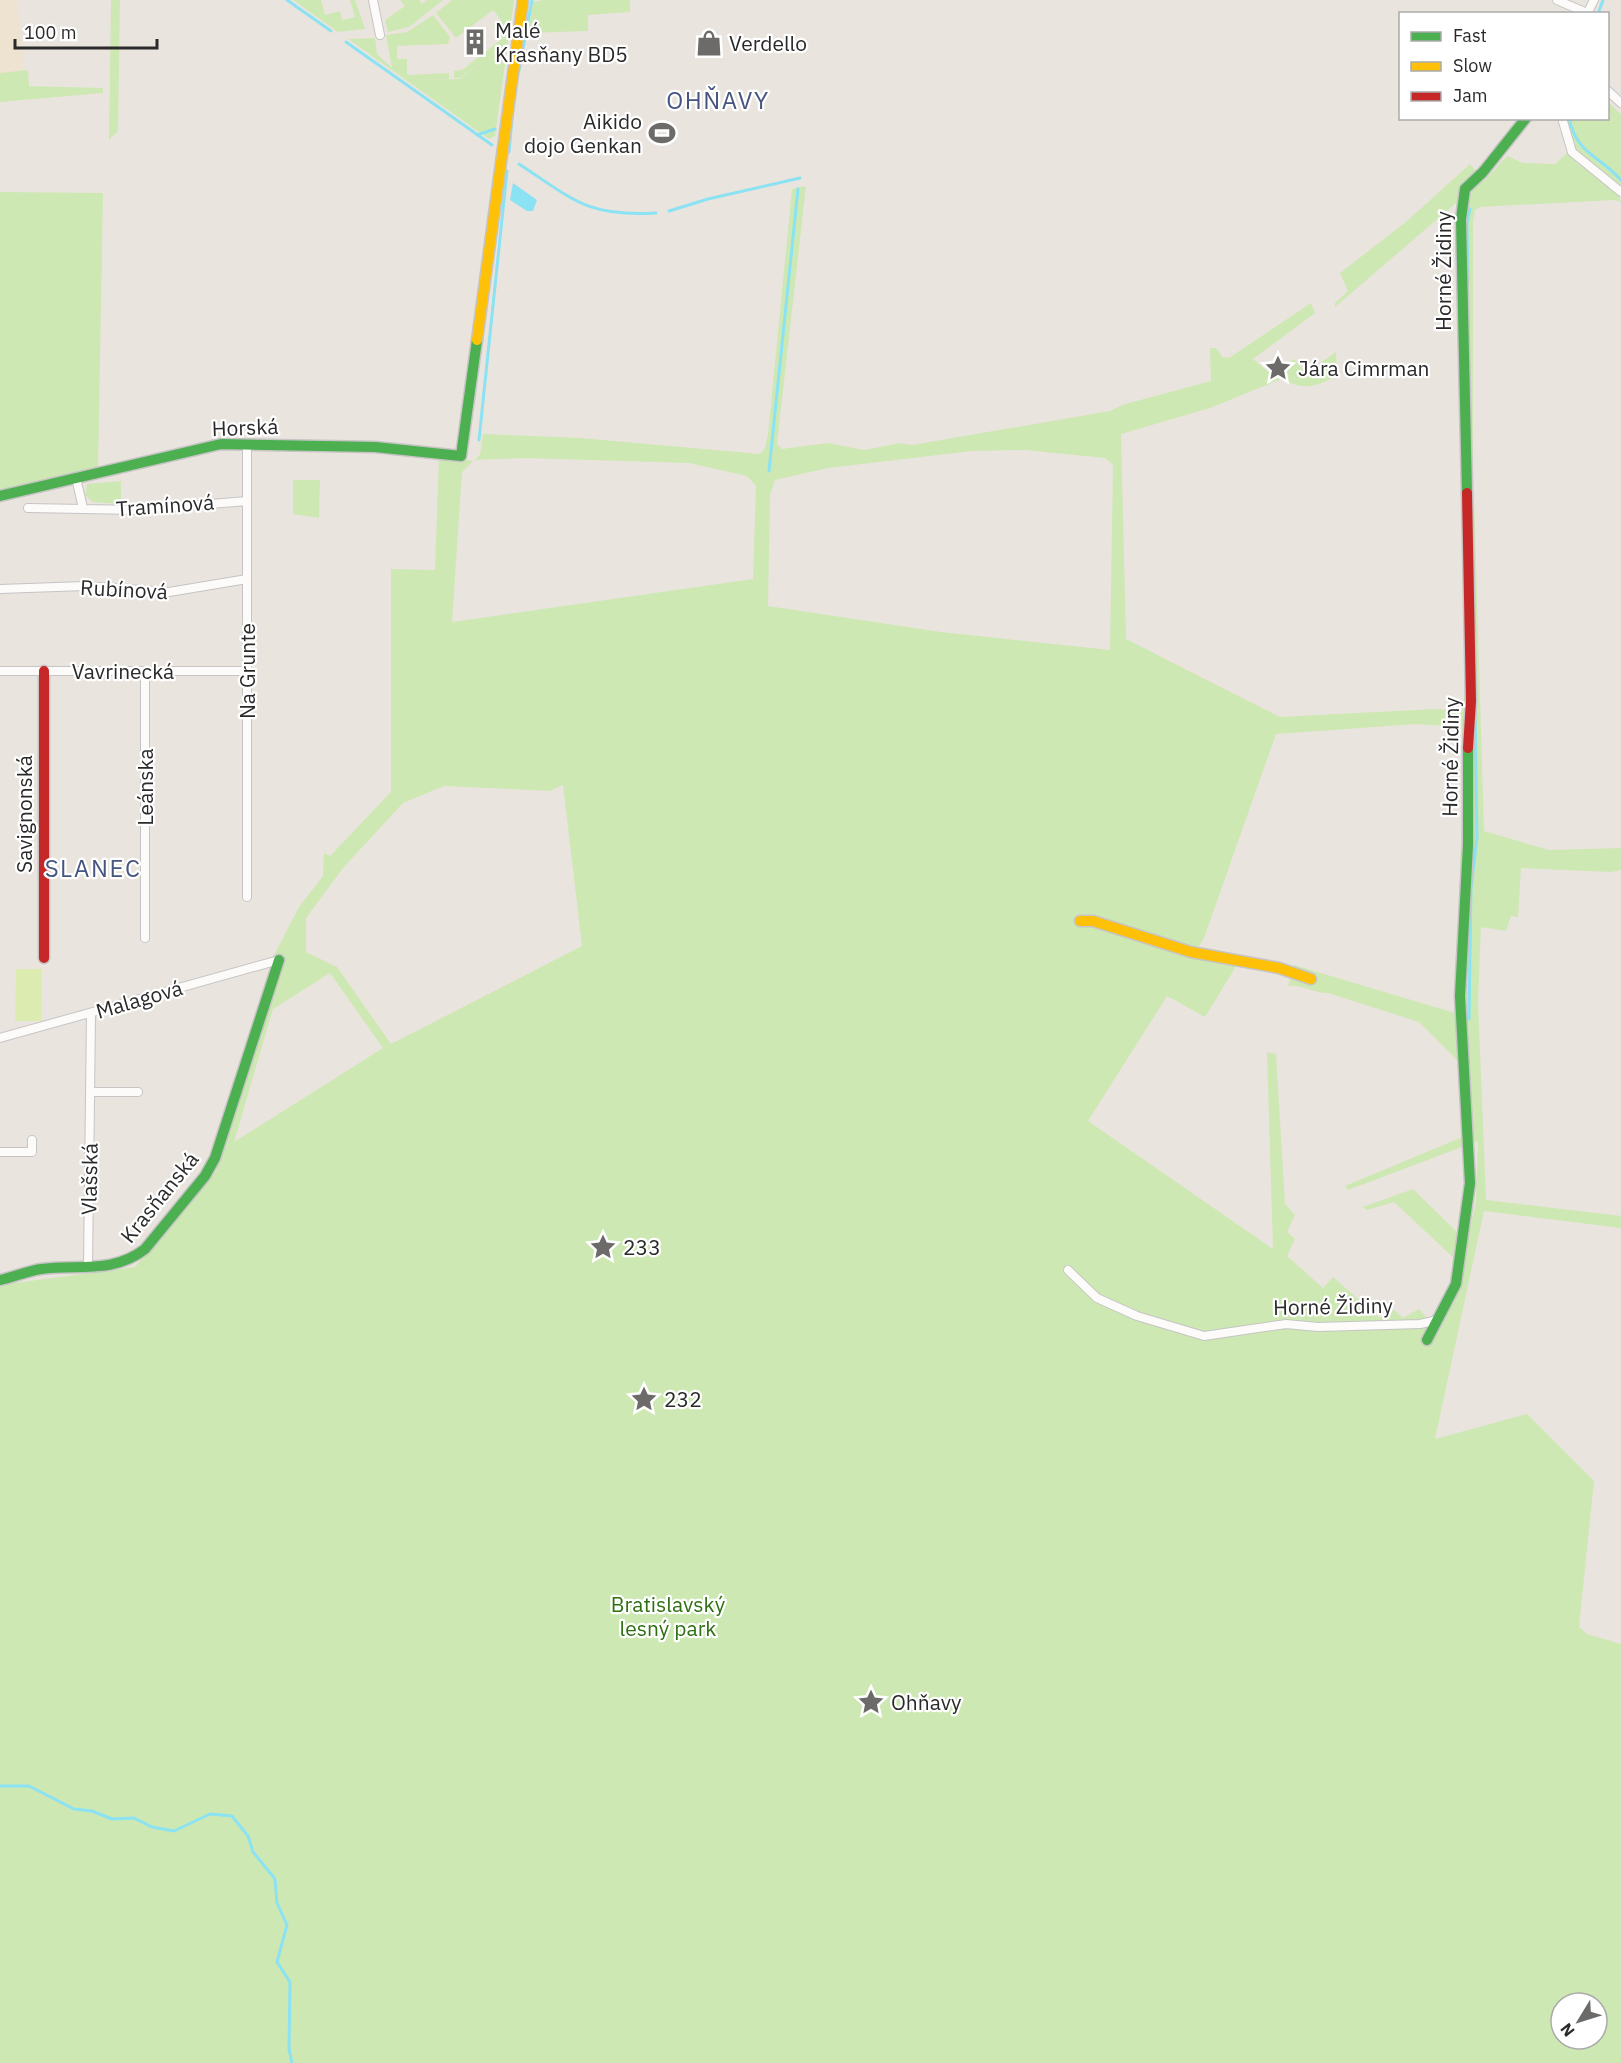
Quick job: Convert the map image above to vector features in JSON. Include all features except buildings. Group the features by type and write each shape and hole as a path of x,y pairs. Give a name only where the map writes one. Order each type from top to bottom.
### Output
{"street":[{"path":"373,0 380,35"},
{"name":"Horská","path":"0,496 213,445 375,447 461,456 523,0"},
{"path":"1557,0 1585,12"},
{"path":"1609,92 1621,103"},
{"name":"Horné Židiny","path":"1427,1340 1456,1284 1469,1204 1471,1160 1460,1012 1462,918 1468,844 1468,722 1471,701 1460,241 1465,189 1506,146 1525,120"},
{"path":"1563,120 1572,152 1621,192"},
{"name":"Na Grunte","path":"247,444 247,897"},
{"path":"76,478 83,508"},
{"name":"Tramínová","path":"28,508 138,510 247,501"},
{"name":"Rubínová","path":"0,589 85,586 169,592 247,579"},
{"name":"Vavrinecká","path":"0,671 247,671"},
{"name":"Savignonská","path":"44,671 44,958"},
{"name":"Leánska","path":"145,671 145,938"},
{"path":"1080,921 1093,921 1191,952 1279,968 1311,979"},
{"name":"Malagová","path":"0,1038 279,960"},
{"name":"Krasňanská","path":"0,1281 38,1269 120,1264 133,1259 209,1170 217,1152 279,960"},
{"name":"Vlašská","path":"88,1267 91,1013"},
{"path":"90,1092 138,1092"},
{"path":"0,1152 32,1152 32,1140"},
{"name":"Horné Židiny","path":"1068,1270 1097,1298 1137,1316 1204,1336 1286,1324 1318,1327 1420,1324 1438,1320"}],"shaded area":[{"path":"0,0 17,0 24,71 0,73"}],"green space":[{"path":"111,0 120,0 118,131 109,140"},
{"path":"293,0 321,0 325,15 340,11 342,20 355,17 350,0 355,0 365,29 338,32"},
{"path":"400,0 419,0 422,4 427,0 443,0 409,27 388,32 385,20 405,6"},
{"path":"452,0 514,0 495,136 489,139 348,39 375,38 377,54 392,68 386,35 407,32 433,15 450,37 448,44 397,46 397,59 407,59 407,75 449,73 449,79 417,80 460,79 484,60 460,78 454,78 454,71 462,70 503,38 493,26 501,20 493,10 456,38 436,13"},
{"path":"630,0 630,12 588,15 588,31 528,33 533,2"},
{"path":"28,70 29,86 103,88 103,93 0,102 0,73"},
{"path":"1609,103 1621,114 1621,187 1574,150 1565,120 1609,120"},
{"name":"Bratislavský lesný park","path":"1568,152 1580,165 1612,187 1621,202 1615,200 1480,207 1475,210 1473,222 1473,459 1484,831 1549,850 1621,848 1621,870 1611,872 1521,868 1518,917 1511,916 1506,931 1481,927 1478,1001 1486,1200 1621,1216 1621,1228 1484,1211 1435,1439 1527,1414 1594,1481 1579,1627 1587,1634 1621,1644 1621,2063 0,2063 0,1285 135,1267 217,1170 215,1167 240,1099 284,956 273,957 299,907 323,876 324,853 330,856 391,792 391,569 435,570 439,456 473,461 462,472 452,622 753,579 756,486 747,476 689,463 525,458 474,460 480,455 483,434 580,438 760,454 765,448 768,434 792,189 806,186 777,444 782,449 828,443 864,450 901,443 912,445 1110,411 1122,405 1211,381 1210,348 1216,348 1222,357 1229,358 1311,303 1315,313 1253,359 1272,375 1294,359 1306,373 1336,352 1337,375 1323,383 1309,386 1296,385 1281,379 1210,408 1121,434 1126,639 1280,717 1435,709 1462,711 1466,684 1456,203 1335,307 1335,303 1348,291 1340,273 1407,221 1470,164 1484,181 1507,156 1523,163 1555,164","holes":["1024,450 1105,458 1113,465 1110,650 941,632 768,606 770,495 775,480 828,468 972,451","1416,724 1459,727 1462,730 1463,784 1455,1013 1294,965 1288,986 1328,993 1419,1022 1460,1063 1465,1136 1345,1186 1348,1190 1478,1141 1476,1201 1467,1242 1413,1189 1363,1207 1367,1210 1394,1202 1456,1260 1452,1281 1434,1316 1427,1318 1419,1309 1403,1318 1394,1310 1380,1318 1333,1277 1323,1288 1287,1256 1295,1239 1287,1232 1295,1215 1285,1204 1276,1054 1267,1052 1273,1249 1088,1121 1167,996 1205,1017 1238,963 1194,954 1204,938 1276,734","563,785 582,946 391,1044 337,967 306,952 306,918 343,868 403,803 444,786 550,791","330,973 383,1048 234,1142 273,1009"]},
{"path":"0,192 103,193 98,470 0,493"},
{"path":"293,480 320,480 319,518 293,514"},
{"path":"121,481 121,504 93,502 85,495 87,484"},
{"path":"16,969 42,969 41,1021 15,1021"}],"water":[{"path":"513,183 537,200 533,211 527,211 510,200"}],"waterway":[{"path":"287,0 331,31"},
{"path":"519,70 532,0"},
{"path":"1599,12 1603,0"},
{"path":"346,42 492,145"},
{"path":"509,152 512,118"},
{"path":"1570,120 1577,140 1621,180"},
{"path":"477,135 495,129"},
{"path":"519,164 582,204 613,212 656,213"},
{"path":"479,440 507,171"},
{"path":"669,211 708,199 800,178"},
{"path":"769,471 798,189"},
{"path":"1468,281 1467,223 1470,209"},
{"path":"1469,1019 1471,889 1477,837 1475,706"},
{"path":"0,1786 29,1786 74,1809 92,1811 112,1819 134,1818 152,1827 174,1831 210,1814 232,1816 248,1836 253,1852 275,1879 277,1903 287,1925 277,1962 290,1982 289,2049 292,2063"}],"traffic: fast":[{"path":"1467,493 1461,219 1465,189 1483,172 1524,120"},
{"path":"0,496 221,444 375,447 461,456 477,340"},
{"path":"1427,1340 1456,1284 1470,1183 1460,996 1468,845 1468,748"},
{"path":"0,1280 41,1269 108,1265 133,1257 145,1249 205,1176 215,1158 279,960"}],"traffic: slow":[{"path":"477,340 523,0"},
{"path":"1080,921 1093,921 1191,952 1279,968 1311,979"}],"traffic: jam":[{"path":"1467,493 1471,701 1468,748"},
{"path":"44,671 44,958"}],"place":[{"name":"Malé Krasňany BD5","path":"475,42"},
{"name":"Verdello","path":"709,43"},
{"name":"Aikido dojo Genkan","path":"662,133"},
{"name":"Jára Cimrman","path":"1278,368"},
{"name":"233","path":"603,1247"},
{"name":"232","path":"644,1399"},
{"name":"Ohňavy","path":"871,1702"}],"district":[{"name":"OHŇAVY","path":"718,100"},
{"name":"SLANEC","path":"93,868"}]}
